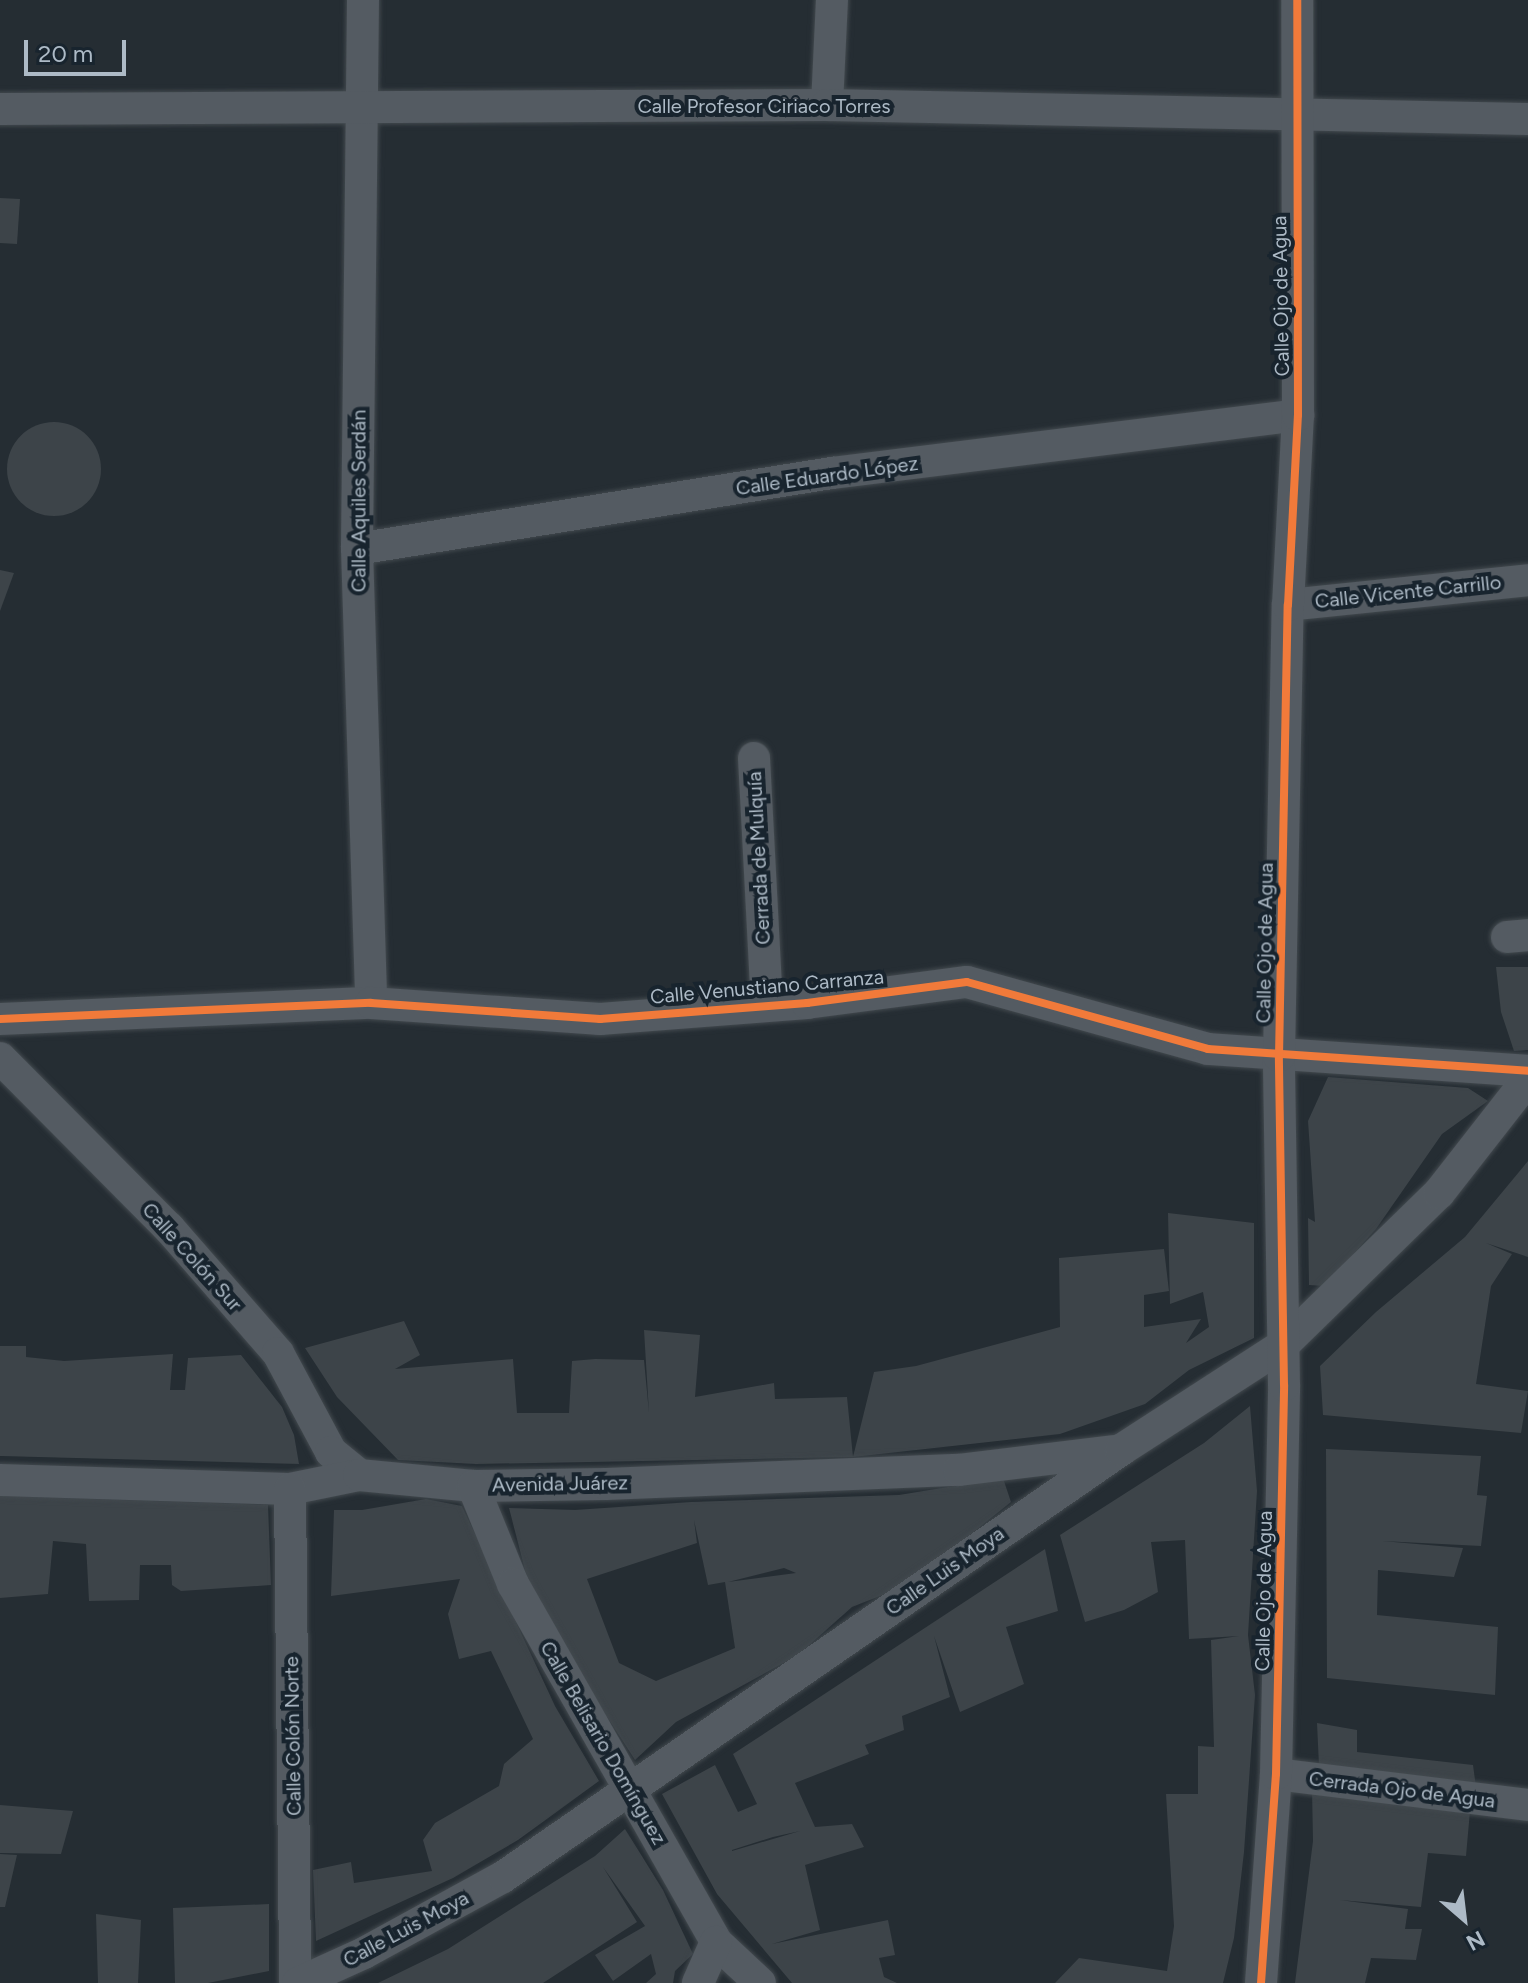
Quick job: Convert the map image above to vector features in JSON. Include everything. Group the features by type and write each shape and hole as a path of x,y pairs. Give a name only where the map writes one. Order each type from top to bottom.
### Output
{"street":[{"name":"Calle Aquiles Serdán","path":"363,0 357,549 371,1003"},
{"path":"827,105 832,0"},
{"name":"Calle Ojo de Agua","path":"1261,1983 1276,1774 1282,1346 1279,1056 1288,605 1298,415 1297,0"},
{"name":"Calle Profesor Ciriaco Torres","path":"0,109 827,105 1528,119"},
{"name":"Calle Eduardo López","path":"357,549 833,473 1298,415"},
{"name":"Calle Vicente Carrillo","path":"1288,605 1528,580"},
{"name":"Cerrada de Mulquía","path":"754,758 767,1005"},
{"name":"Calle Venustiano Carranza","path":"0,1019 371,1003 600,1019 767,1005 967,982 1208,1049 1528,1071"},
{"name":"Calle Colón Sur","path":"0,1058 169,1228 278,1353 331,1452 359,1475"},
{"name":"Calle Luis Moya","path":"297,1983 364,1953 503,1877 1121,1450 1282,1346 1439,1193 1528,1079"},
{"name":"Avenida Juárez","path":"0,1480 290,1489 359,1475 473,1486 959,1470 1121,1450"},
{"name":"Calle Belisario Domínguez","path":"473,1486 513,1584 716,1942 760,1983"},
{"name":"Calle Colón Norte","path":"290,1489 297,1983"},
{"name":"Cerrada Ojo de Agua","path":"1276,1774 1528,1805"},
{"path":"698,1983 716,1942"}],"building":[{"path":"0,198 20,199 17,244 0,243"},
{"path":"54,422 72,426 87,436 97,451 101,469 97,487 87,502 72,512 54,516 36,512 21,502 11,487 7,469 11,451 21,436 36,426"},
{"path":"0,570 14,573 0,611"},
{"path":"1496,967 1528,967 1528,1050 1514,1051 1501,1012"},
{"path":"1328,1077 1468,1088 1488,1101 1442,1134 1376,1229 1324,1286 1309,1285 1308,1218 1315,1222 1308,1121"},
{"path":"1528,1161 1528,1257 1486,1243 1512,1254 1491,1286 1476,1384 1528,1391 1521,1433 1323,1415 1320,1366 1376,1312 1465,1237"},
{"path":"1168,1213 1254,1223 1254,1338 1189,1370 1145,1404 1060,1434 853,1457 874,1372 916,1366 1060,1327 1059,1258 1164,1249 1169,1291 1144,1295 1144,1327 1201,1319 1186,1343 1209,1327 1203,1292 1170,1304"},
{"path":"404,1321 420,1355 395,1369 513,1359 517,1413 569,1413 572,1361 595,1359 644,1360 649,1413 644,1330 700,1335 695,1397 774,1383 775,1399 847,1397 853,1457 476,1464 398,1460 337,1397 305,1348"},
{"path":"0,1346 26,1346 26,1357 64,1361 173,1354 170,1390 185,1390 188,1358 241,1355 282,1407 294,1435 299,1464 0,1456"},
{"path":"1250,1406 1257,1491 1248,1635 1255,1695 1244,1852 1234,1938 1223,1983 1055,1983 1079,1958 1167,1971 1174,1926 1166,1794 1198,1794 1198,1746 1214,1747 1211,1640 1239,1636 1189,1639 1185,1540 1151,1542 1158,1592 1124,1610 1085,1622 1060,1535 1204,1443"},
{"path":"1326,1449 1481,1456 1477,1495 1487,1496 1481,1546 1382,1541 1463,1548 1454,1577 1378,1570 1377,1615 1498,1627 1495,1695 1327,1678"},
{"path":"1003,1478 1011,1502 966,1538 885,1594 852,1607 798,1655 676,1722 635,1760 582,1678 527,1578 509,1508 575,1510 691,1502 899,1495","holes":["694,1520 708,1585 725,1582 735,1648 656,1681 619,1663 587,1579 697,1543","784,1568 796,1573 728,1582"]},
{"path":"0,1496 268,1505 271,1585 181,1591 172,1585 171,1565 140,1565 139,1600 89,1601 86,1544 53,1541 48,1594 0,1598"},
{"path":"426,1499 462,1506 555,1706 599,1781 518,1840 453,1878 316,1941 313,1870 351,1862 354,1883 432,1871 423,1840 435,1823 499,1786 504,1764 533,1739 491,1651 459,1659 448,1614 460,1579 331,1596 334,1510 362,1510"},
{"path":"1045,1549 1058,1611 1006,1627 1024,1684 960,1712 934,1636 950,1697 902,1716 904,1730 865,1745 869,1754 795,1783 815,1827 852,1824 864,1847 805,1865 820,1930 772,1944 888,1920 895,1955 879,1958 884,1977 897,1983 792,1983 717,1894 662,1794 715,1765 738,1812 757,1804 733,1754","holes":["800,1831 732,1851 773,1837"]},
{"path":"1317,1723 1357,1730 1357,1752 1473,1765 1476,1787 1319,1766"},
{"path":"1312,1790 1470,1811 1466,1856 1428,1853 1421,1907 1340,1900 1408,1909 1405,1929 1422,1929 1416,1960 1371,1958 1365,1983 1295,1983 1313,1841"},
{"path":"0,1805 73,1811 61,1854 0,1853"},
{"path":"625,1829 663,1890 693,1954 675,1971 673,1983 646,1983 656,1974 651,1954 613,1981 595,1955 645,1926 603,1867 637,1922 543,1983 378,1983 448,1949 595,1856"},
{"path":"0,1854 17,1855 5,1907 0,1907"},
{"path":"269,1904 269,1971 208,1983 175,1983 173,1908"},
{"path":"96,1914 141,1920 138,1983 98,1983"}],"cycle path":[{"path":"1261,1983 1276,1774 1284,1385 1279,1056 1288,605 1298,415 1297,0"},
{"path":"0,1019 371,1003 600,1019 807,1003 967,982 1208,1049 1528,1071"}]}
